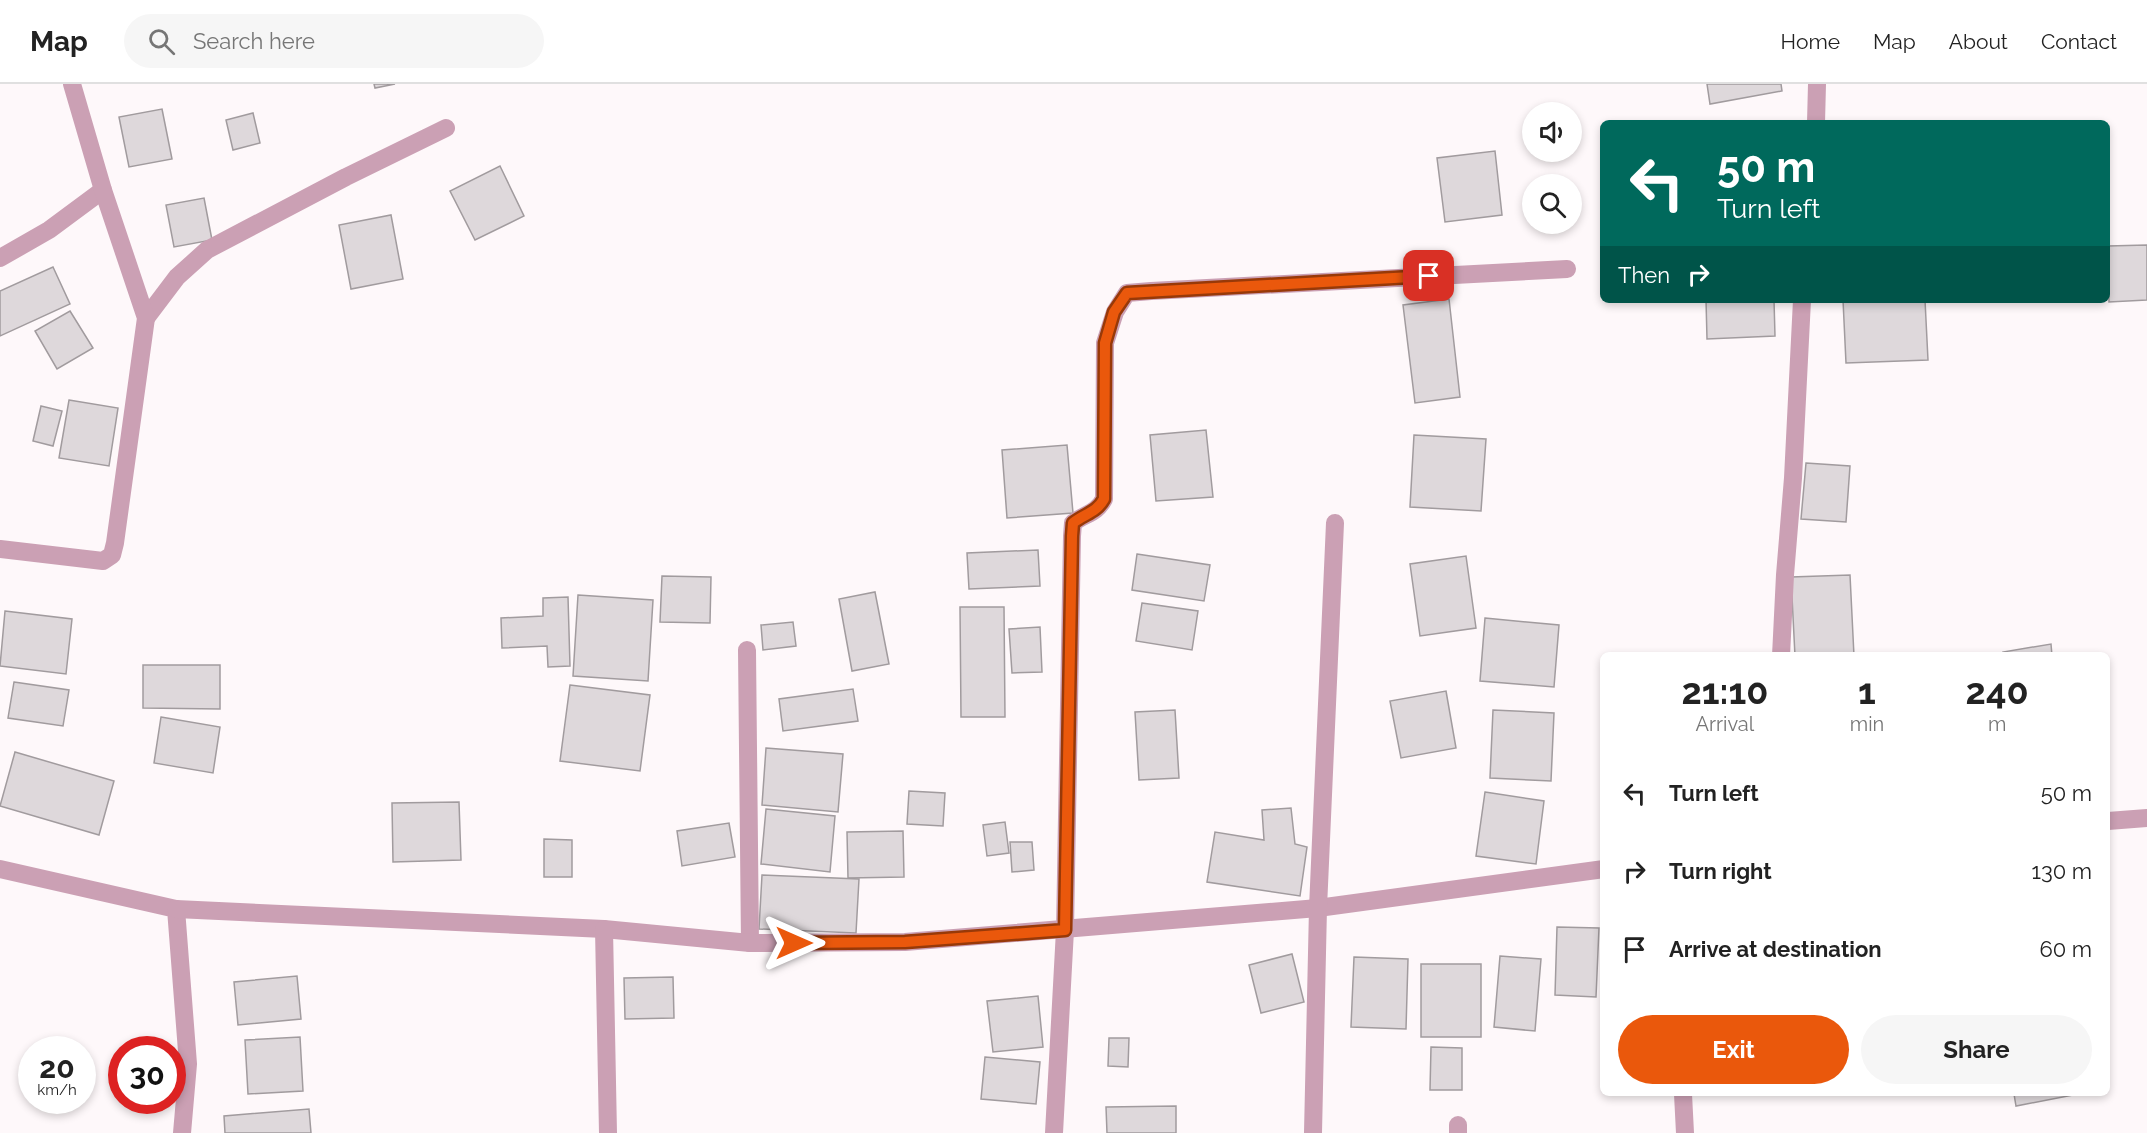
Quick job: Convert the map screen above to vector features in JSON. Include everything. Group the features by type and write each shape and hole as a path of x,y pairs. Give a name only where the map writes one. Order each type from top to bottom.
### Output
{"street":[{"path":"0,549 103,561 112,555 115,543 146,318 103,190 72,84"},
{"path":"1815,120 1817,84"},
{"path":"146,318 177,277 207,250 346,177 446,128"},
{"path":"0,258 49,230 103,190"},
{"path":"1054,1133 1065,930 1072,536 1073,523 1098,509 1104,499 1105,343 1114,312 1127,293 1567,269"},
{"path":"1781,652 1785,575 1794,478 1802,303"},
{"path":"1313,1133 1318,908 1335,524"},
{"path":"747,650 750,944"},
{"path":"2110,821 2147,818"},
{"path":"0,869 176,909 604,929 750,944 905,942 1318,908 1600,870"},
{"path":"176,909 188,1064 182,1133"},
{"path":"604,929 608,1133"},
{"path":"1683,1096 1685,1133"}],"building":[{"path":"374,84 395,84 375,88"},
{"path":"1707,84 1781,84 1782,91 1710,104"},
{"path":"162,109 172,159 129,167 119,117"},
{"path":"253,113 260,143 233,150 226,120"},
{"path":"1495,151 1502,215 1445,222 1437,158"},
{"path":"500,166 524,216 475,240 450,191"},
{"path":"204,198 212,240 174,247 166,205"},
{"path":"391,215 403,279 351,289 339,225"},
{"path":"2147,245 2147,300 2110,302 2110,246"},
{"path":"53,267 70,304 0,336 0,291"},
{"path":"1449,299 1460,397 1415,403 1403,305"},
{"path":"1706,303 1774,303 1775,336 1707,339"},
{"path":"1843,303 1925,303 1928,360 1846,363"},
{"path":"70,311 93,348 57,369 35,331"},
{"path":"69,400 118,408 109,466 59,458"},
{"path":"41,406 62,411 53,446 33,441"},
{"path":"1206,430 1213,497 1156,501 1150,435"},
{"path":"1414,435 1486,439 1481,511 1410,507"},
{"path":"1067,445 1073,513 1007,518 1002,450"},
{"path":"1806,463 1850,466 1846,522 1801,519"},
{"path":"1038,550 1040,586 969,589 967,553"},
{"path":"1137,554 1210,565 1204,601 1132,590"},
{"path":"1466,556 1476,628 1420,636 1410,564"},
{"path":"1850,575 1854,652 1795,652 1791,577"},
{"path":"662,576 711,577 710,623 660,622"},
{"path":"875,592 889,664 852,671 839,599"},
{"path":"578,595 653,600 648,681 573,676"},
{"path":"568,597 570,666 548,667 547,646 502,648 501,618 543,616 543,598"},
{"path":"1142,603 1198,611 1192,650 1136,641"},
{"path":"960,607 1004,607 1005,717 961,717"},
{"path":"5,611 72,619 66,674 0,666"},
{"path":"1485,618 1559,625 1554,687 1480,681"},
{"path":"793,622 796,646 763,650 761,625"},
{"path":"1040,627 1042,672 1012,673 1009,629"},
{"path":"2051,644 2052,652 2003,652"},
{"path":"143,665 220,665 220,709 143,708"},
{"path":"14,682 69,690 63,726 8,718"},
{"path":"570,685 650,695 640,771 560,761"},
{"path":"853,689 858,721 783,731 779,699"},
{"path":"1446,691 1456,748 1401,758 1390,701"},
{"path":"1175,710 1179,778 1139,780 1135,712"},
{"path":"1493,710 1554,713 1551,781 1490,778"},
{"path":"161,717 220,727 213,773 154,763"},
{"path":"766,748 843,754 838,812 762,805"},
{"path":"15,752 114,781 99,835 0,806"},
{"path":"909,791 945,793 943,826 907,824"},
{"path":"1485,792 1544,801 1536,864 1476,856"},
{"path":"459,802 461,860 393,862 392,803"},
{"path":"1291,808 1295,844 1307,847 1300,896 1207,882 1215,832 1264,840 1262,810"},
{"path":"766,809 835,816 830,872 761,864"},
{"path":"1005,822 1009,853 987,856 983,825"},
{"path":"729,823 735,857 682,866 677,831"},
{"path":"903,831 904,877 848,878 847,832"},
{"path":"544,839 572,840 572,877 544,877"},
{"path":"1010,842 1032,842 1034,870 1012,872"},
{"path":"762,875 859,879 856,933 759,929"},
{"path":"1557,927 1599,928 1596,997 1555,995"},
{"path":"1292,954 1304,1002 1261,1013 1249,965"},
{"path":"1500,956 1541,959 1535,1031 1494,1027"},
{"path":"1354,957 1408,959 1406,1029 1351,1027"},
{"path":"1421,964 1481,964 1481,1037 1421,1037"},
{"path":"297,976 301,1019 238,1025 234,982"},
{"path":"673,977 674,1018 625,1019 624,978"},
{"path":"1038,996 1043,1047 993,1052 987,1001"},
{"path":"300,1037 303,1091 248,1094 245,1040"},
{"path":"1109,1038 1129,1038 1128,1067 1108,1066"},
{"path":"1431,1047 1462,1048 1462,1090 1430,1090"},
{"path":"985,1057 1040,1062 1036,1104 981,1099"},
{"path":"2014,1096 2068,1096 2016,1106"},
{"path":"1176,1106 1176,1133 1107,1133 1106,1107"},
{"path":"309,1109 311,1133 225,1133 224,1116"}],"route":[{"path":"794,943 905,942 1065,930 1073,523 1098,509 1104,499 1105,343 1114,312 1127,293 1429,276"}]}
